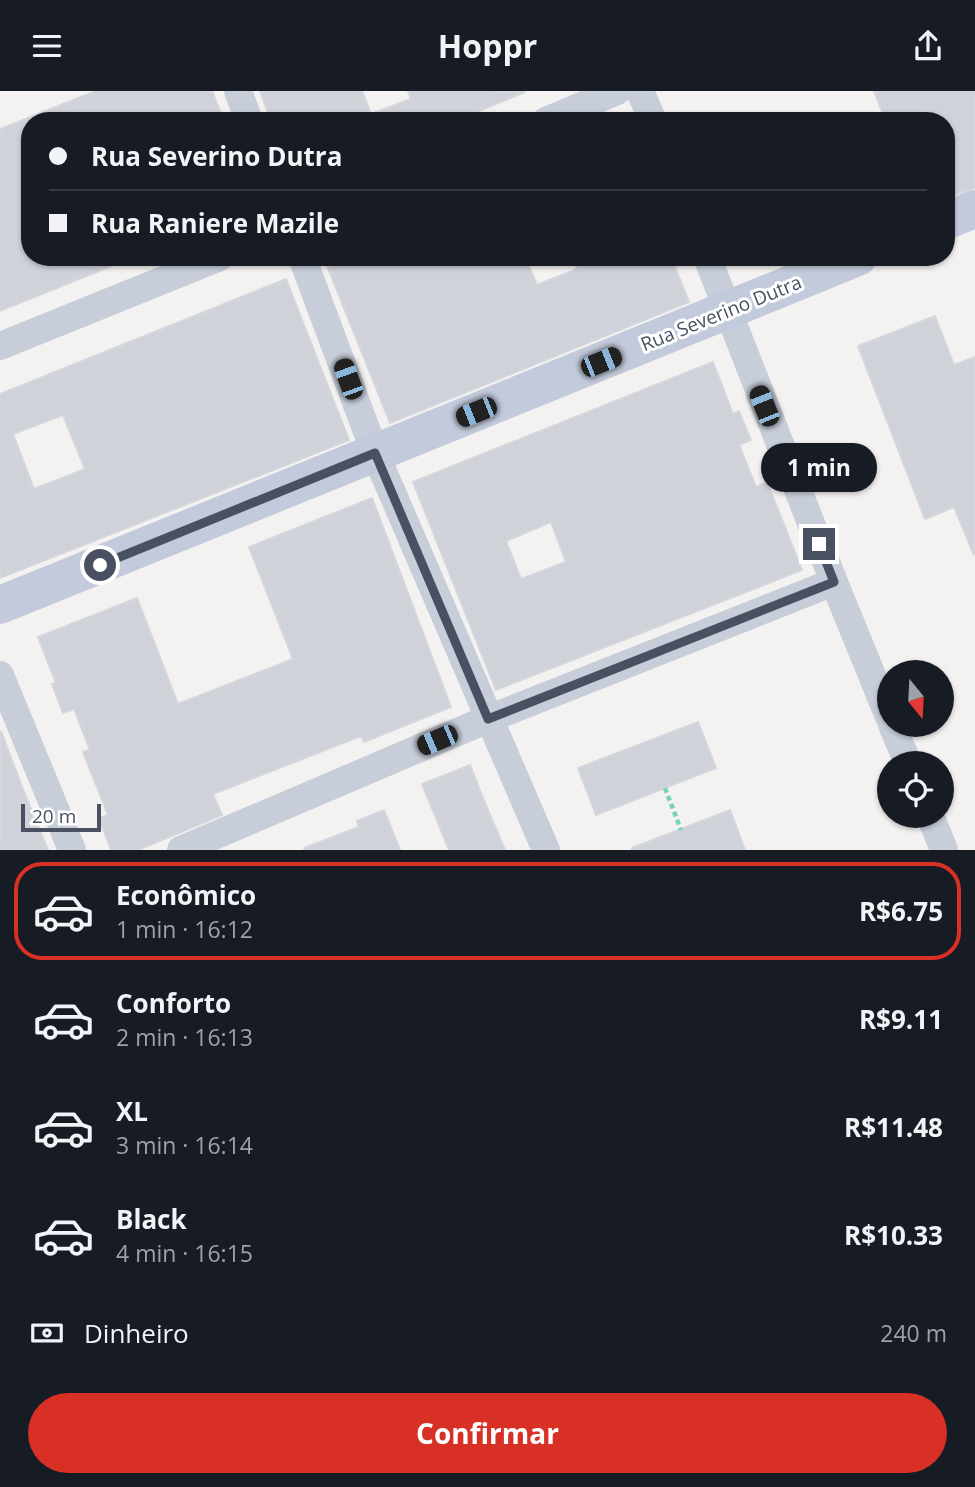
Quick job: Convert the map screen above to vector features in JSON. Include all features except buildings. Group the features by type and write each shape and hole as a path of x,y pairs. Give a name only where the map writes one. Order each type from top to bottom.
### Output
{"street":[{"path":"237,91 245,112"},
{"path":"567,112 617,91"},
{"path":"640,91 649,112"},
{"path":"955,218 975,209"},
{"path":"0,346 198,266"},
{"path":"305,266 375,453 546,850"},
{"path":"710,266 877,688"},
{"name":"Rua Severino Dutra","path":"0,605 836,266"},
{"path":"181,850 488,719 834,582"},
{"path":"0,675 72,850"},
{"path":"935,828 944,850"}],"path":[{"path":"665,788 681,829"}],"route":[{"path":"100,565 375,453 488,719 834,582 819,544"}]}
